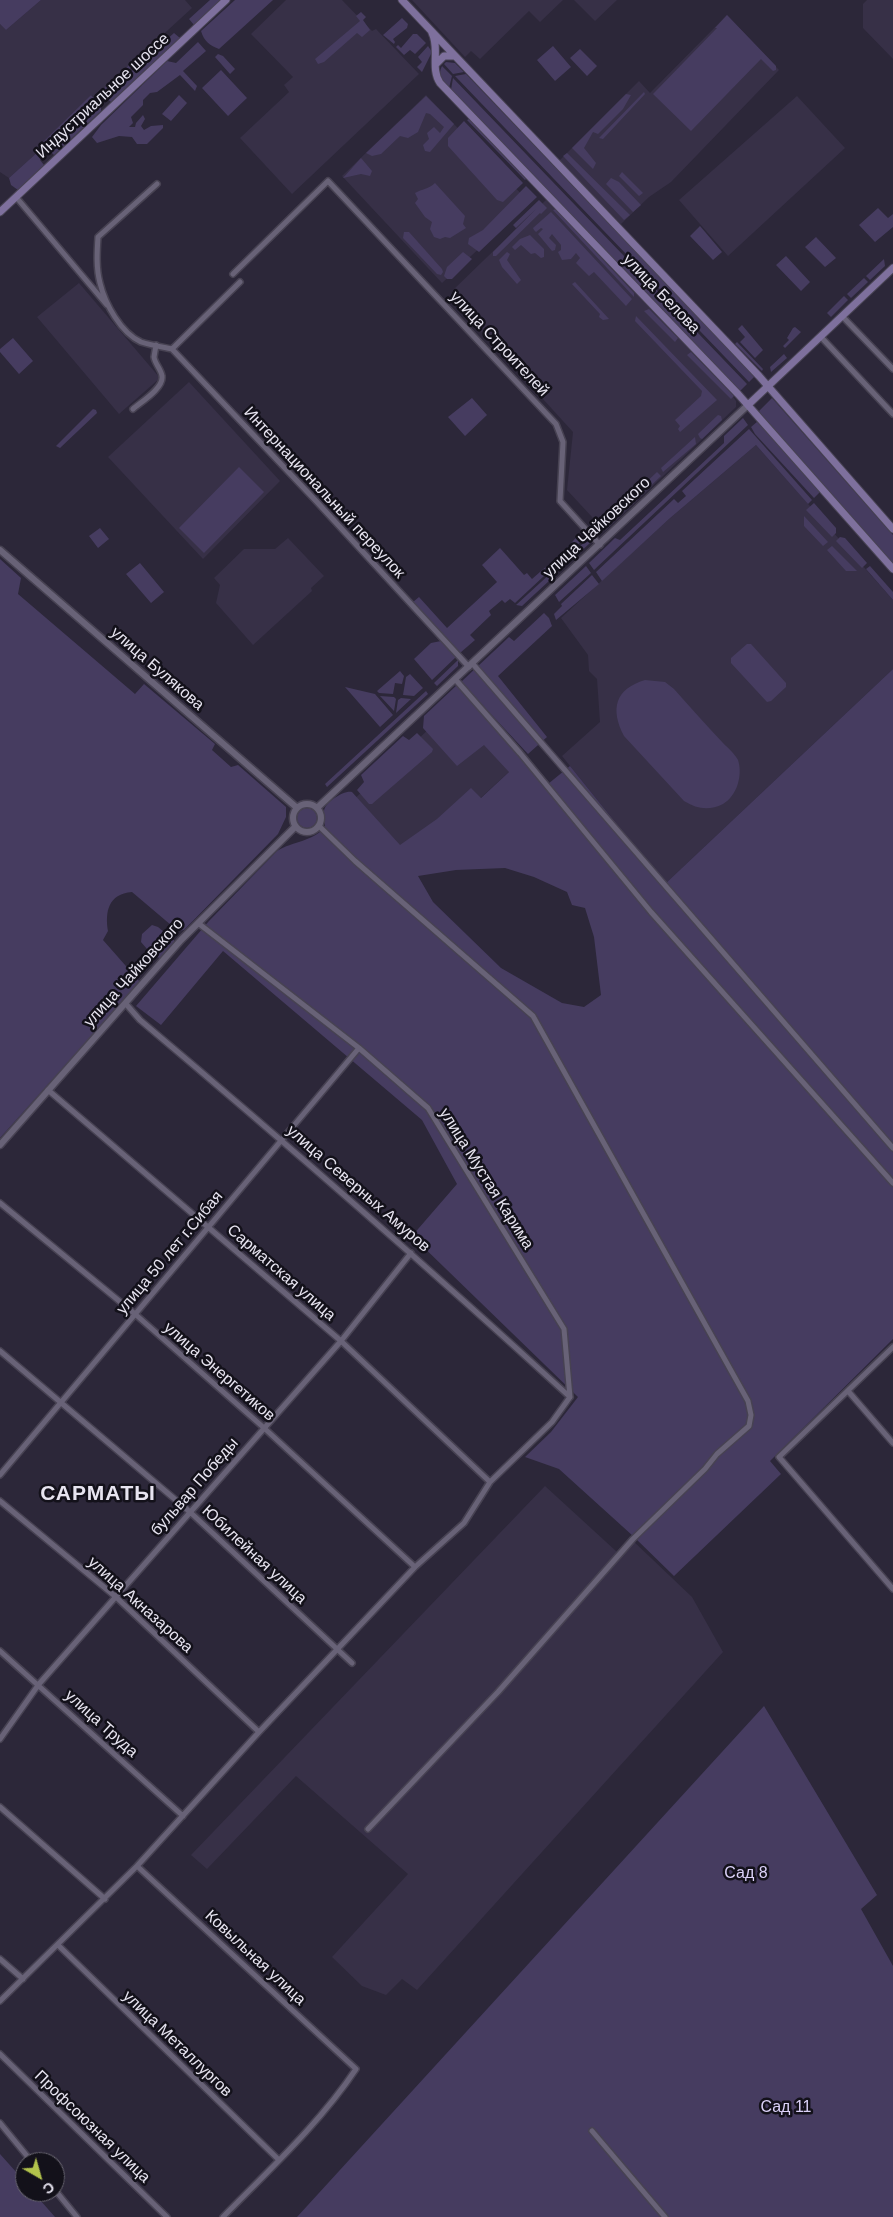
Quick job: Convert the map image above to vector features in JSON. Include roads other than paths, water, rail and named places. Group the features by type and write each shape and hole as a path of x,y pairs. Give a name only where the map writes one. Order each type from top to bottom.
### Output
{"main road":[{"name":"Индустриальное шоссе","path":"0,212 226,0"},
{"name":"улица Белова","path":"402,0 768,387 893,529"},
{"name":"улица Белова","path":"431,31 437,53 435,71 440,83 748,405 893,569"},
{"path":"436,65 444,56 443,44"},
{"path":"444,56 454,56"},
{"name":"улица Чайковского","path":"748,405 893,269"}],"street":[{"name":"улица Строителей","path":"233,274 328,181 556,424 563,442 560,500 600,545"},
{"path":"111,310 100,283 97,258 98,237 157,184"},
{"path":"16,197 111,310 126,332 142,342 172,349 240,282"},
{"path":"842,316 893,369"},
{"path":"821,337 893,414"},
{"path":"133,409 156,389 163,379 154,357 156,345"},
{"name":"Интернациональный переулок","path":"172,349 470,665 893,1148"},
{"name":"улица Чайковского","path":"318,808 748,405"},
{"name":"улица Булякова","path":"0,550 296,807"},
{"path":"455,679 520,753 651,912 893,1183"},
{"path":"303,803 311,803 318,808 322,820 314,831 300,831 295,827 292,817 296,807 303,803"},
{"path":"319,826 355,861 533,1016 743,1392 751,1415 749,1426 717,1454 705,1469 633,1540 503,1687 368,1829"},
{"name":"улица Чайковского","path":"0,1144 198,923 295,827"},
{"name":"улица Мустая Карима","path":"198,923 359,1048 428,1108 564,1328 570,1397"},
{"name":"улица Северных Амуров","path":"126,1004 140,1020 282,1139 412,1252 570,1397"},
{"name":"улица 50 лет г.Сибая","path":"0,1475 359,1048"},
{"name":"Сарматская улица","path":"48,1090 341,1341 490,1482"},
{"name":"улица Энергетиков","path":"0,1203 135,1314 263,1427 416,1567"},
{"name":"бульвар Победы","path":"0,1739 39,1684 263,1427 341,1341 412,1252"},
{"path":"893,1347 779,1457 893,1590"},
{"name":"Юбилейная улица","path":"0,1351 190,1512 352,1663"},
{"path":"848,1391 893,1443"},
{"path":"0,2001 58,1946 137,1866 259,1732 416,1567 464,1522 490,1482 552,1422 570,1397"},
{"name":"улица Акназарова","path":"0,1500 116,1597 259,1732"},
{"name":"улица Труда","path":"0,1651 184,1816"},
{"path":"0,1807 105,1898"},
{"name":"Ковыльная улица","path":"137,1866 356,2069 343,2089 279,2160"},
{"name":"улица Металлургов","path":"58,1946 279,2160"},
{"path":"0,1959 23,1979"},
{"name":"Профсоюзная улица","path":"0,2054 167,2217"},
{"path":"0,2123 24,2152"},
{"path":"592,2131 665,2217"},
{"path":"224,2217 279,2160"},
{"path":"65,2202 77,2217"}],"district":[{"name":"САРМАТЫ","path":"98,1494"}],"park label":[{"name":"Сад 8","path":"746,1874"},
{"name":"Сад 11","path":"786,2108"}]}
